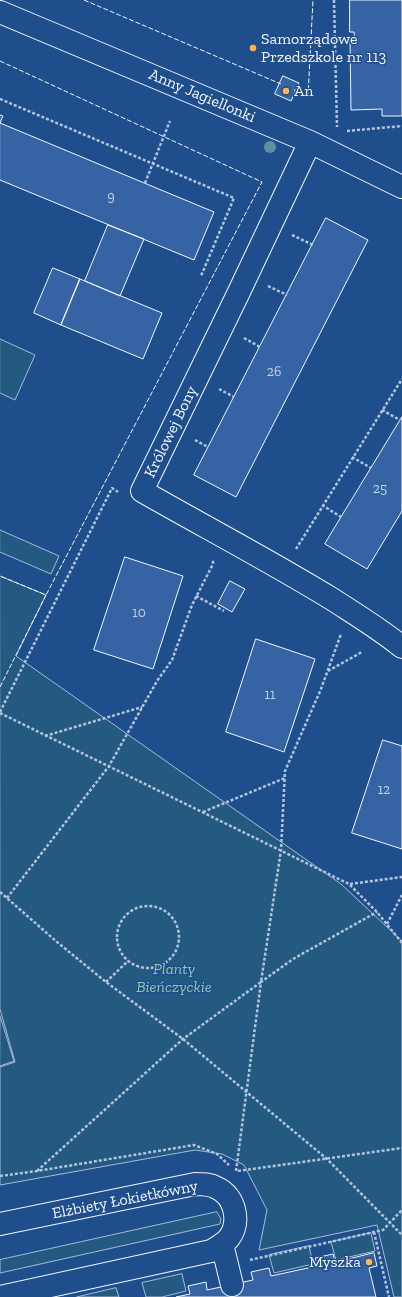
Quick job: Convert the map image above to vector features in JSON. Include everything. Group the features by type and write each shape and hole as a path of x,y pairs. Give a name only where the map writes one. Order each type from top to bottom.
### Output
{"street":[{"name":"Anny Jagiellonki","path":"0,12 310,142 402,187"},
{"name":"Królowej Bony","path":"310,142 142,491 283,570 351,611 402,647"},
{"name":"Elżbiety Łokietkówny","path":"0,1224 195,1184 207,1184 218,1188 227,1195 233,1205 236,1216 234,1228 229,1238 227,1264"},
{"path":"0,1297 211,1250 227,1264"}],"path":[{"path":"332,152 337,139 334,0"},
{"path":"0,99 234,198 201,276"},
{"path":"145,183 170,121"},
{"path":"337,132 402,126"},
{"path":"286,232 313,245"},
{"path":"267,286 286,295"},
{"path":"241,337 260,346"},
{"path":"283,570 322,505 402,379"},
{"path":"216,388 234,397"},
{"path":"382,410 400,420"},
{"path":"352,457 371,468"},
{"path":"142,491 137,501 112,488 0,712 349,884 377,912 402,943"},
{"path":"322,505 341,517"},
{"path":"7,898 109,766 157,681 172,660 192,604 213,564 211,540 214,532"},
{"path":"196,596 224,611"},
{"path":"236,1171 261,982 281,850 285,771 328,671 351,611"},
{"path":"328,671 362,652"},
{"path":"46,736 143,707"},
{"path":"203,812 285,778"},
{"path":"349,884 402,877"},
{"path":"0,892 57,942 106,982 183,1039 327,1159 402,1235"},
{"path":"387,924 402,895"},
{"path":"151,905 170,913 176,922 179,932 179,943 172,957 159,966 148,968 138,966 128,961 121,954 117,944 116,934 124,916 132,909 151,905"},
{"path":"37,1171 183,1039 293,960 377,912"},
{"path":"106,982 128,961"},
{"path":"0,1176 194,1146 217,1154 236,1171 402,1148"},
{"path":"227,1264 383,1230 402,1210"},
{"path":"374,1232 389,1297"}],"green space":[{"path":"0,339 35,355 15,400 0,393"},
{"path":"0,530 59,556 51,574 0,552"},
{"name":"Planty Bieńczyckie","path":"0,576 46,595 16,656 341,884 402,941 402,1297 394,1297 377,1225 259,1250 267,1210 244,1165 222,1154 195,1150 0,1185 0,1067 15,1062 0,1009"},
{"path":"0,1016 14,1061 0,1066"},
{"path":"217,1212 221,1219 220,1224 0,1273 0,1260"},
{"path":"371,1233 375,1251 336,1260 331,1242"},
{"path":"309,1246 313,1264 274,1273 269,1255"},
{"path":"182,1274 186,1291 162,1297 146,1297 142,1283"},
{"path":"116,1288 119,1297 77,1297"}],"building":[{"path":"350,0 402,0 402,116 382,116 382,109 351,110 350,41 355,41 354,32 350,32"},
{"path":"283,76 299,83 291,101 275,94"},
{"path":"0,115 3,116 0,123"},
{"path":"0,123 214,212 194,260 0,180"},
{"path":"326,218 368,240 236,497 194,475"},
{"path":"108,225 144,239 120,296 85,281"},
{"path":"53,268 80,279 61,325 34,313"},
{"path":"80,279 162,313 143,359 61,325"},
{"path":"402,417 402,511 367,569 325,544"},
{"path":"125,557 183,576 153,669 94,650"},
{"path":"230,581 245,589 232,612 218,604"},
{"path":"256,639 315,659 284,752 226,732"},
{"path":"383,740 402,746 402,849 352,833"},
{"path":"374,1253 377,1266 369,1268 376,1297 176,1297 190,1294 188,1286 206,1282 207,1290 253,1280 251,1272 269,1268 271,1276 317,1266 315,1258 333,1254 335,1262"}],"fence":[{"path":"84,0 281,84"},
{"path":"294,90 308,96 313,0"},
{"path":"0,61 262,182 46,595 0,576"},
{"path":"0,687 46,595"}],"place":[{"name":"Samorządowe Przedszkole nr 113","path":"253,48"},
{"name":"An","path":"286,91"},
{"name":"Myszka","path":"369,1262"}]}
